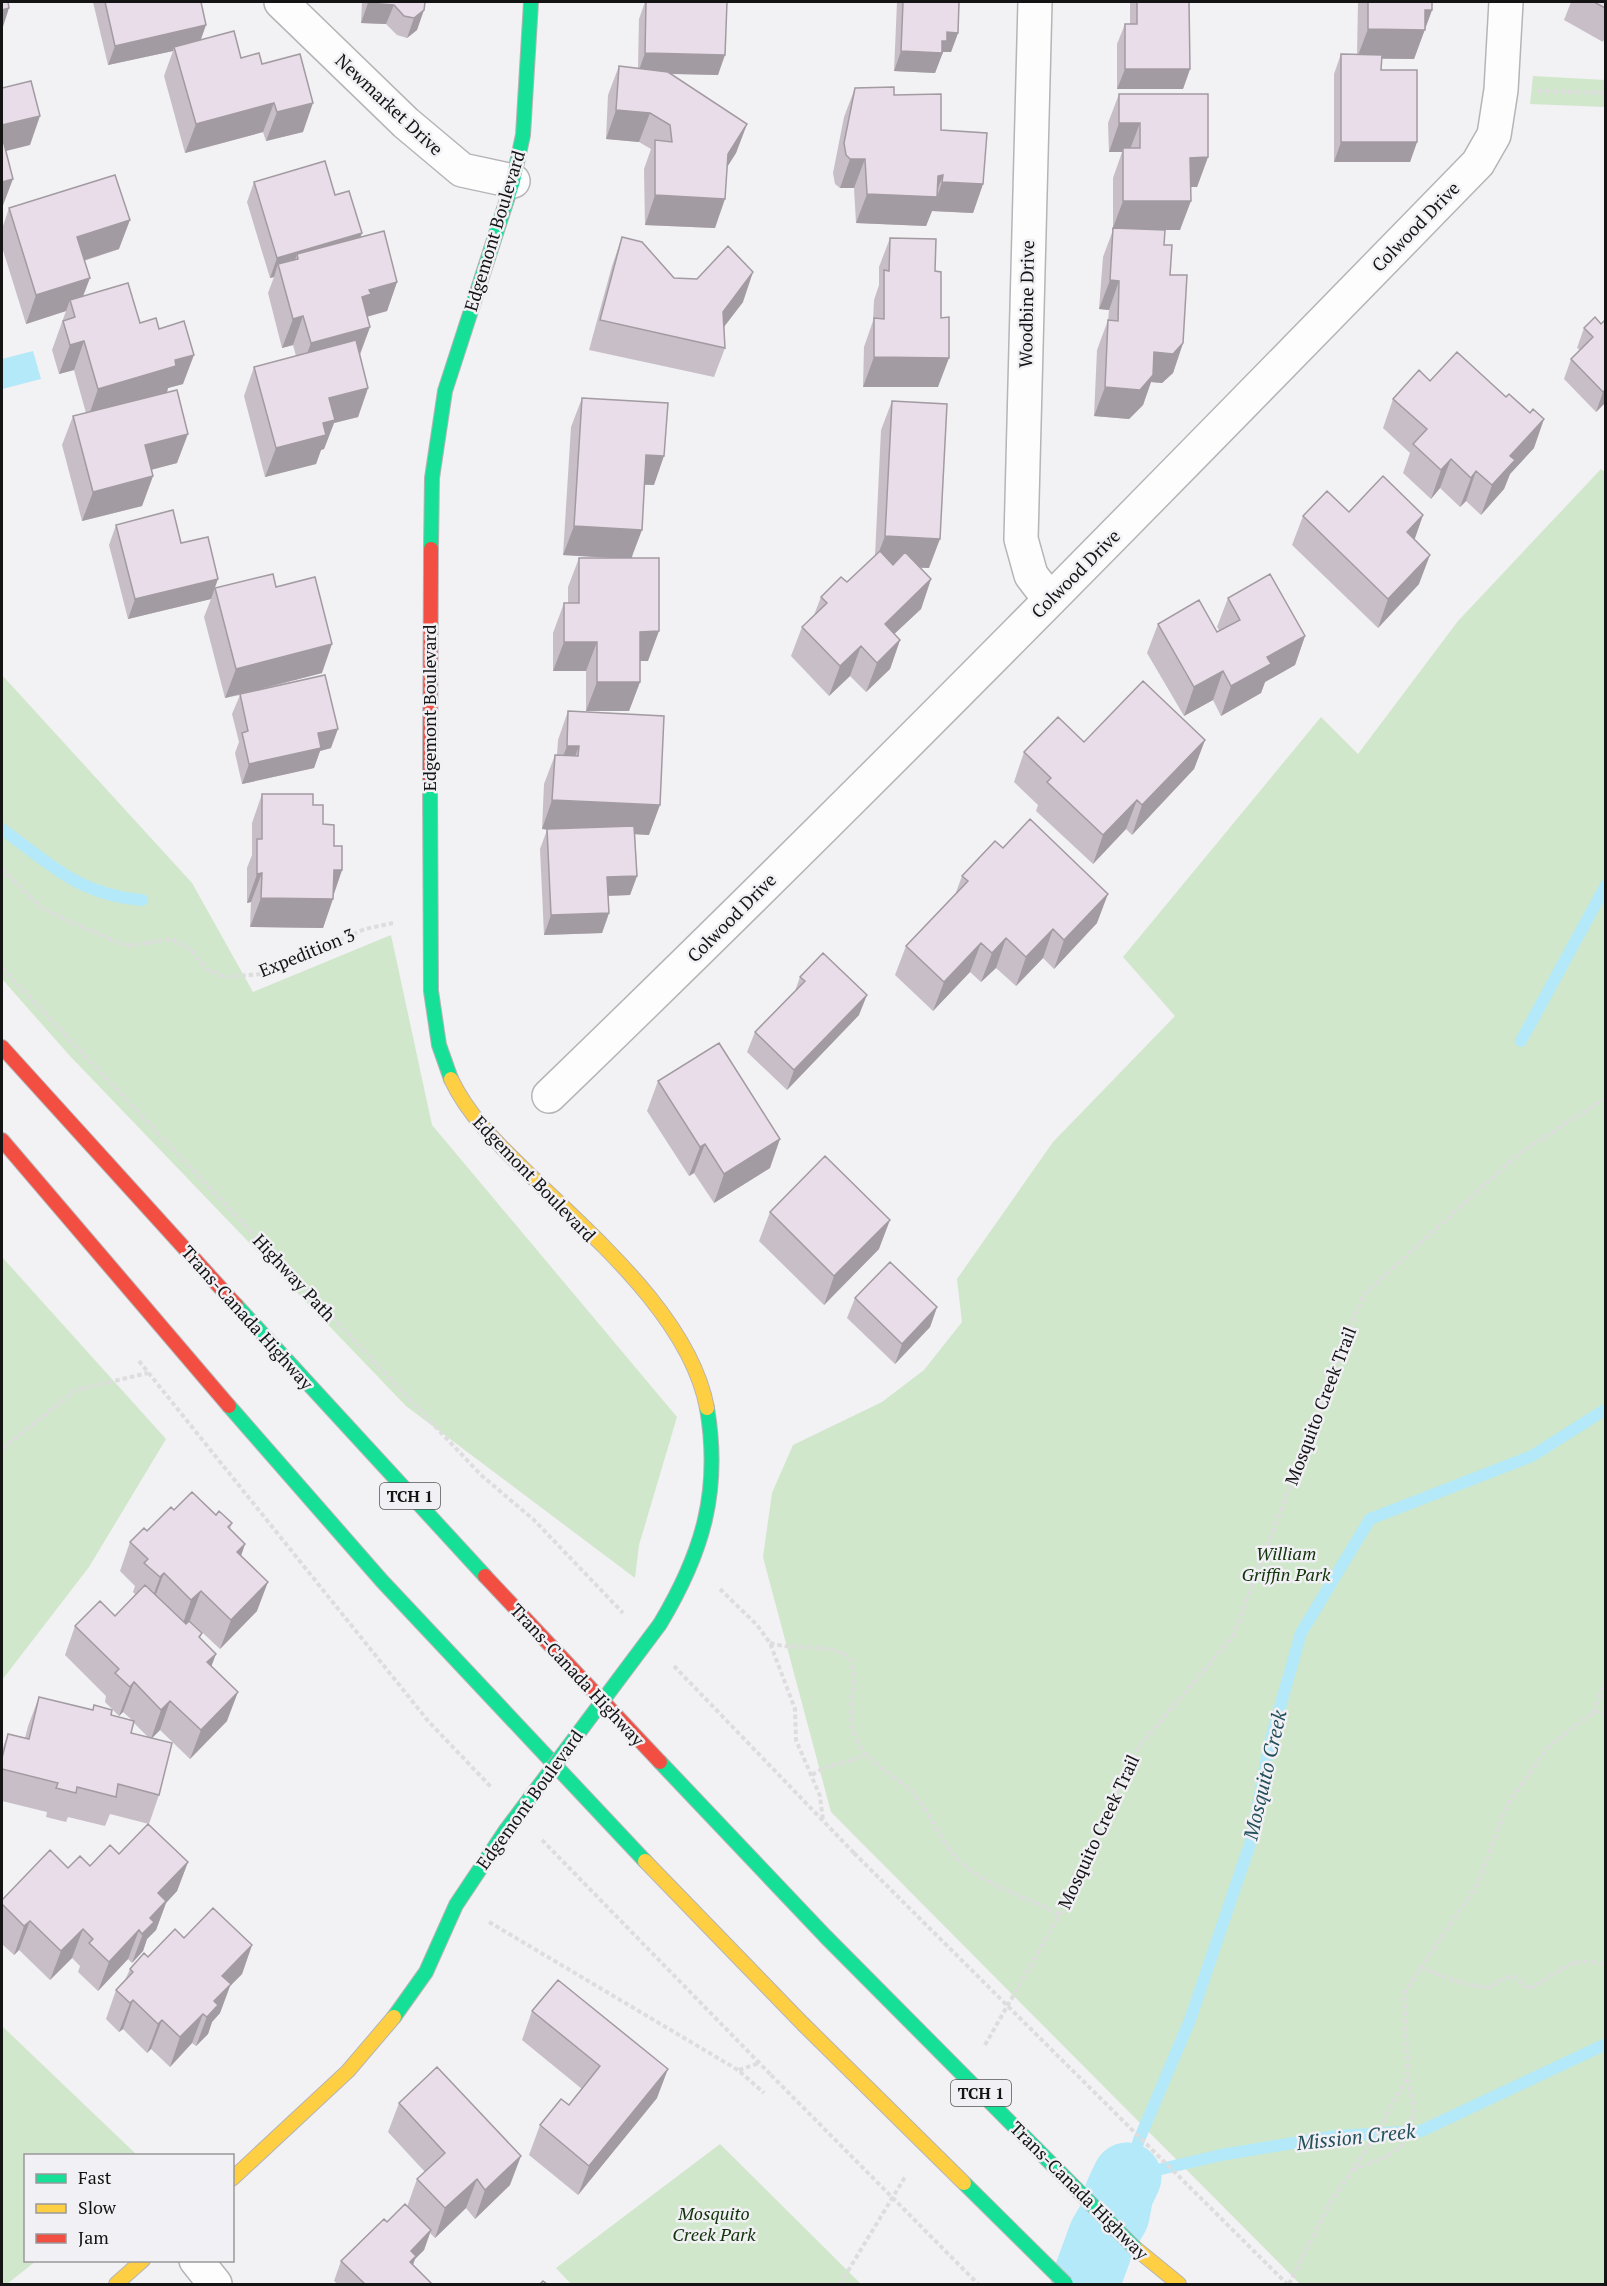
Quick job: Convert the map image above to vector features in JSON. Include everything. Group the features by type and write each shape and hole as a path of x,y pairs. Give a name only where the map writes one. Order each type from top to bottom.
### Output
{"main road":[{"name":"Edgemont Boulevard","path":"234,2177 348,2071 389,2024 426,1972 456,1905 506,1830 682,1592 697,1556 714,1486 711,1421 693,1368 674,1331 645,1295 474,1118 449,1076 435,1030 431,915 429,680 432,478 445,391 513,181 523,135 531,2"},
{"name":"Trans-Canada Highway","path":"2,1047 422,1509 826,1937 1172,2284"},
{"path":"2,1140 212,1389 382,1581 575,1788 803,2024 1065,2284"},
{"path":"803,2024 946,2186"},
{"path":"1135,2248 1179,2284"},
{"path":"116,2284 141,2262"}],"street":[{"name":"Newmarket Drive","path":"280,2 406,123 462,170 513,181"},
{"name":"Woodbine Drive","path":"1035,2 1021,539 1031,575 1050,600"},
{"name":"Colwood Drive","path":"549,1096 736,916 1050,600 1478,163 1494,135 1501,90 1506,2"},
{"path":"198,2262 215,2284"}],"path":[{"path":"1501,90 1605,93"},
{"name":"Expedition 3","path":"2,869 42,908 64,919 127,946 172,939 190,949 209,971 227,978 261,974 365,929 431,915"},
{"name":"Highway Path","path":"2,968 481,1475 534,1520 626,1616"},
{"name":"Mosquito Creek Trail","path":"980,2054 1060,1916 1137,1749 1233,1636 1363,1295 1521,1152 1605,1098"},
{"path":"134,1355 429,1722 493,1789"},
{"path":"2,1449 76,1390 148,1373"},
{"path":"719,1588 757,1625 770,1643 795,1709 796,1740 801,1757 812,1775 820,1796 823,1822"},
{"path":"770,1643 782,1647 826,1648 850,1657 856,1673 851,1720 856,1740 865,1755 913,1793 945,1843 962,1863 990,1884 1034,1901 1060,1916"},
{"path":"667,1659 823,1822 1288,2284 1330,2203 1377,2134 1408,2075"},
{"path":"1352,2171 1400,2149 1407,2141 1413,2105 1408,2088 1404,1993 1477,1885 1506,1807 1548,1748 1593,1713 1605,1678"},
{"path":"1593,1713 1605,1713"},
{"path":"812,1775 826,1767 849,1763 865,1755"},
{"path":"541,1839 978,2284"},
{"path":"456,1905 513,1934 738,2070 764,2093"},
{"path":"1421,1968 1461,1983 1488,1988 1504,1978 1514,1977 1529,1989 1578,1960 1590,1959 1605,1965"},
{"path":"738,2070 759,2063"},
{"path":"840,2284 907,2174"}],"green space":[{"path":"1533,76 1605,80 1605,107 1530,104"},
{"name":"William Griffin Park","path":"1601,469 1606,473 1605,2284 1300,2284 831,1812 763,1557 772,1493 793,1445 882,1402 924,1370 962,1322 957,1279 1053,1142 1175,1016 1123,957 1321,717 1358,754 1458,621"},
{"path":"2,675 192,883 253,992 391,935 432,1125 677,1417 639,1545 635,1578 406,1406 70,1056 2,979"},
{"path":"2,1257 166,1439 89,1567 2,1680"},
{"path":"2,2026 136,2154 24,2154 24,2262 35,2262 7,2284 2,2284"},
{"name":"Mosquito Creek Park","path":"720,2144 861,2284 571,2284 556,2268"}],"water":[{"path":"33,351 41,379 2,389 2,359"}],"building":[{"path":"2,2 8,2 9,8 2,10"},
{"path":"105,2 201,2 206,25 115,46"},
{"path":"368,2 425,2 424,10 414,18 404,16 394,5"},
{"path":"646,2 727,2 725,55 645,53"},
{"path":"903,2 959,2 958,33 947,32 947,41 942,41 942,53 901,51"},
{"path":"1137,2 1189,2 1190,69 1125,69 1125,24 1137,24"},
{"path":"1368,2 1432,2 1432,10 1425,10 1425,30 1368,29"},
{"path":"1594,2 1605,2 1605,8"},
{"path":"234,31 241,58 259,53 262,64 300,54 313,103 277,112 274,103 196,124 174,47"},
{"path":"1341,54 1382,55 1381,70 1417,70 1417,142 1341,142"},
{"path":"619,66 668,72 747,124 728,154 725,199 655,195 655,140 672,142 670,125 650,113 616,110"},
{"path":"31,81 40,116 2,125 2,88"},
{"path":"894,87 894,95 941,94 941,130 987,133 983,184 942,182 943,175 938,176 937,197 867,194 865,159 850,159 846,155 844,143 855,88"},
{"path":"1119,94 1208,94 1208,157 1190,158 1191,201 1123,201 1123,148 1140,148 1140,123 1119,123"},
{"path":"2,136 13,179 2,182"},
{"path":"325,161 335,195 349,191 362,233 277,258 254,182"},
{"path":"115,175 130,220 77,237 90,278 36,295 9,208"},
{"path":"1113,228 1165,230 1164,245 1172,245 1170,275 1187,275 1183,343 1173,354 1154,352 1153,375 1140,390 1105,387 1108,320 1118,321 1119,281 1110,280"},
{"path":"384,231 397,282 369,290 371,294 362,297 370,327 311,343 303,316 293,319 278,264 298,259 297,254"},
{"path":"622,237 642,242 674,278 697,279 728,246 753,272 723,312 725,348 600,320"},
{"path":"890,238 936,239 935,271 941,272 941,318 949,317 949,358 874,357 874,318 884,319 884,270 889,271"},
{"path":"128,283 140,323 156,318 159,329 184,321 194,355 175,360 176,366 98,389 84,341 70,345 63,321 75,317 70,300"},
{"path":"1595,317 1601,324 1605,320 1605,390 1603,392 1571,359 1593,337 1584,328"},
{"path":"356,340 368,388 329,398 335,420 323,423 326,435 276,448 254,367"},
{"path":"1457,352 1506,397 1509,394 1530,413 1533,409 1544,419 1510,456 1515,460 1492,485 1476,471 1471,478 1451,459 1441,470 1413,444 1427,429 1393,399 1419,370 1430,381"},
{"path":"177,390 188,434 145,445 153,476 93,492 73,416"},
{"path":"582,398 668,403 664,456 646,455 642,530 574,526"},
{"path":"892,401 947,404 940,539 885,536"},
{"path":"1383,476 1423,515 1407,532 1430,555 1388,599 1303,516 1327,491 1349,512"},
{"path":"173,510 181,543 208,537 218,579 135,599 116,525"},
{"path":"880,551 893,565 905,552 931,579 885,624 900,640 877,663 861,646 840,666 802,627 827,603 821,597 841,577 847,582"},
{"path":"579,558 659,558 659,631 640,632 640,682 597,682 597,642 564,642 564,603 579,603"},
{"path":"273,574 276,587 315,577 332,644 236,669 215,588"},
{"path":"1270,574 1305,636 1267,657 1271,664 1231,686 1223,671 1194,687 1158,624 1199,600 1217,632 1240,620 1228,598"},
{"path":"325,675 338,729 318,733 321,748 249,764 242,733 248,731 240,694"},
{"path":"1143,681 1205,740 1142,805 1137,800 1103,835 1047,782 1051,778 1024,752 1058,717 1084,742"},
{"path":"568,711 664,716 660,805 552,800 555,755 578,756 579,746 567,746"},
{"path":"262,794 313,794 313,805 323,805 323,824 334,825 334,846 342,846 342,870 334,870 333,899 261,898 262,873 257,874 257,839 262,839"},
{"path":"1030,819 1108,894 1064,940 1053,929 1026,957 1006,938 992,953 981,943 944,982 906,946 968,881 962,876 995,841 1003,848"},
{"path":"634,826 637,876 607,877 609,913 551,915 547,829"},
{"path":"823,953 867,995 794,1070 755,1032 805,981 800,977"},
{"path":"719,1043 780,1139 724,1174 705,1144 700,1147 658,1081"},
{"path":"825,1156 890,1220 834,1276 770,1212"},
{"path":"890,1262 937,1307 902,1344 855,1298"},
{"path":"192,1492 216,1515 219,1511 232,1523 228,1527 245,1544 237,1552 268,1582 231,1620 201,1591 191,1600 164,1573 160,1577 144,1563 148,1559 130,1542 144,1528 147,1531 171,1507 174,1510"},
{"path":"145,1585 186,1624 189,1621 202,1633 199,1637 216,1654 207,1662 238,1692 201,1730 170,1701 161,1710 134,1682 130,1687 115,1673 119,1669 75,1626 100,1601 115,1616"},
{"path":"39,1697 93,1710 94,1705 112,1710 111,1715 134,1721 131,1733 172,1743 159,1795 118,1784 116,1797 77,1787 76,1793 56,1788 58,1783 2,1769 2,1758 8,1734 29,1739"},
{"path":"148,1824 188,1862 158,1893 166,1901 150,1918 154,1922 142,1934 139,1930 109,1962 89,1943 93,1939 83,1929 61,1951 30,1921 24,1926 2,1904 2,1900 50,1850 68,1868 80,1856 90,1866 110,1845 119,1854"},
{"path":"213,1908 252,1945 222,1976 231,1984 214,2001 218,2005 207,2017 203,2014 180,2037 162,2020 158,2024 133,2000 130,2003 116,1990 133,1972 130,1969 144,1953 148,1957 175,1929 184,1938"},
{"path":"558,1980 668,2069 589,2166 540,2125 561,2099 569,2105 600,2066 532,2011"},
{"path":"437,2067 521,2156 485,2190 477,2179 445,2208 417,2179 445,2153 399,2103"},
{"path":"405,2204 431,2230 411,2251 416,2256 410,2262 432,2284 365,2284 341,2261 384,2219 387,2222"}],"waterway":[{"path":"2,829 51,866 83,885 100,892 142,900"},
{"path":"1521,1041 1606,885"},
{"name":"Mosquito Creek","path":"1127,2177 1139,2140 1190,2020 1252,1838 1269,1746 1301,1633 1370,1519 1532,1456 1606,1409"},
{"name":"Mission Creek","path":"1127,2177 1221,2155 1335,2136 1421,2131 1606,2044"},
{"name":"Mosquito Creek","path":"1085,2284 1103,2235 1115,2215 1119,2194 1127,2177"}],"traffic: fast":[{"path":"431,549 432,478 445,391 513,181 523,135 531,2"},
{"path":"430,780 431,991 439,1045 451,1079"},
{"path":"236,1305 485,1576"},
{"path":"229,1406 382,1581 645,1861"},
{"path":"660,1624 687,1572 705,1520 712,1467 707,1408"},
{"path":"506,1830 660,1624"},
{"path":"660,1762 826,1937"},
{"path":"394,2017 426,1972 456,1905 506,1830"},
{"path":"826,1937 1135,2248"},
{"path":"964,2183 1066,2284"}],"traffic: slow":[{"path":"451,1079 458,1093 486,1130 609,1251 660,1310 681,1342 697,1374 707,1408"},
{"path":"645,1861 803,2024"},
{"path":"234,2177 348,2071 394,2017"},
{"path":"803,2024 964,2183"},
{"path":"1135,2248 1179,2284"},
{"path":"116,2284 141,2262"}],"traffic: jam":[{"path":"430,780 431,549"},
{"path":"2,1047 236,1305"},
{"path":"2,1140 229,1406"},
{"path":"485,1576 660,1762"}]}
